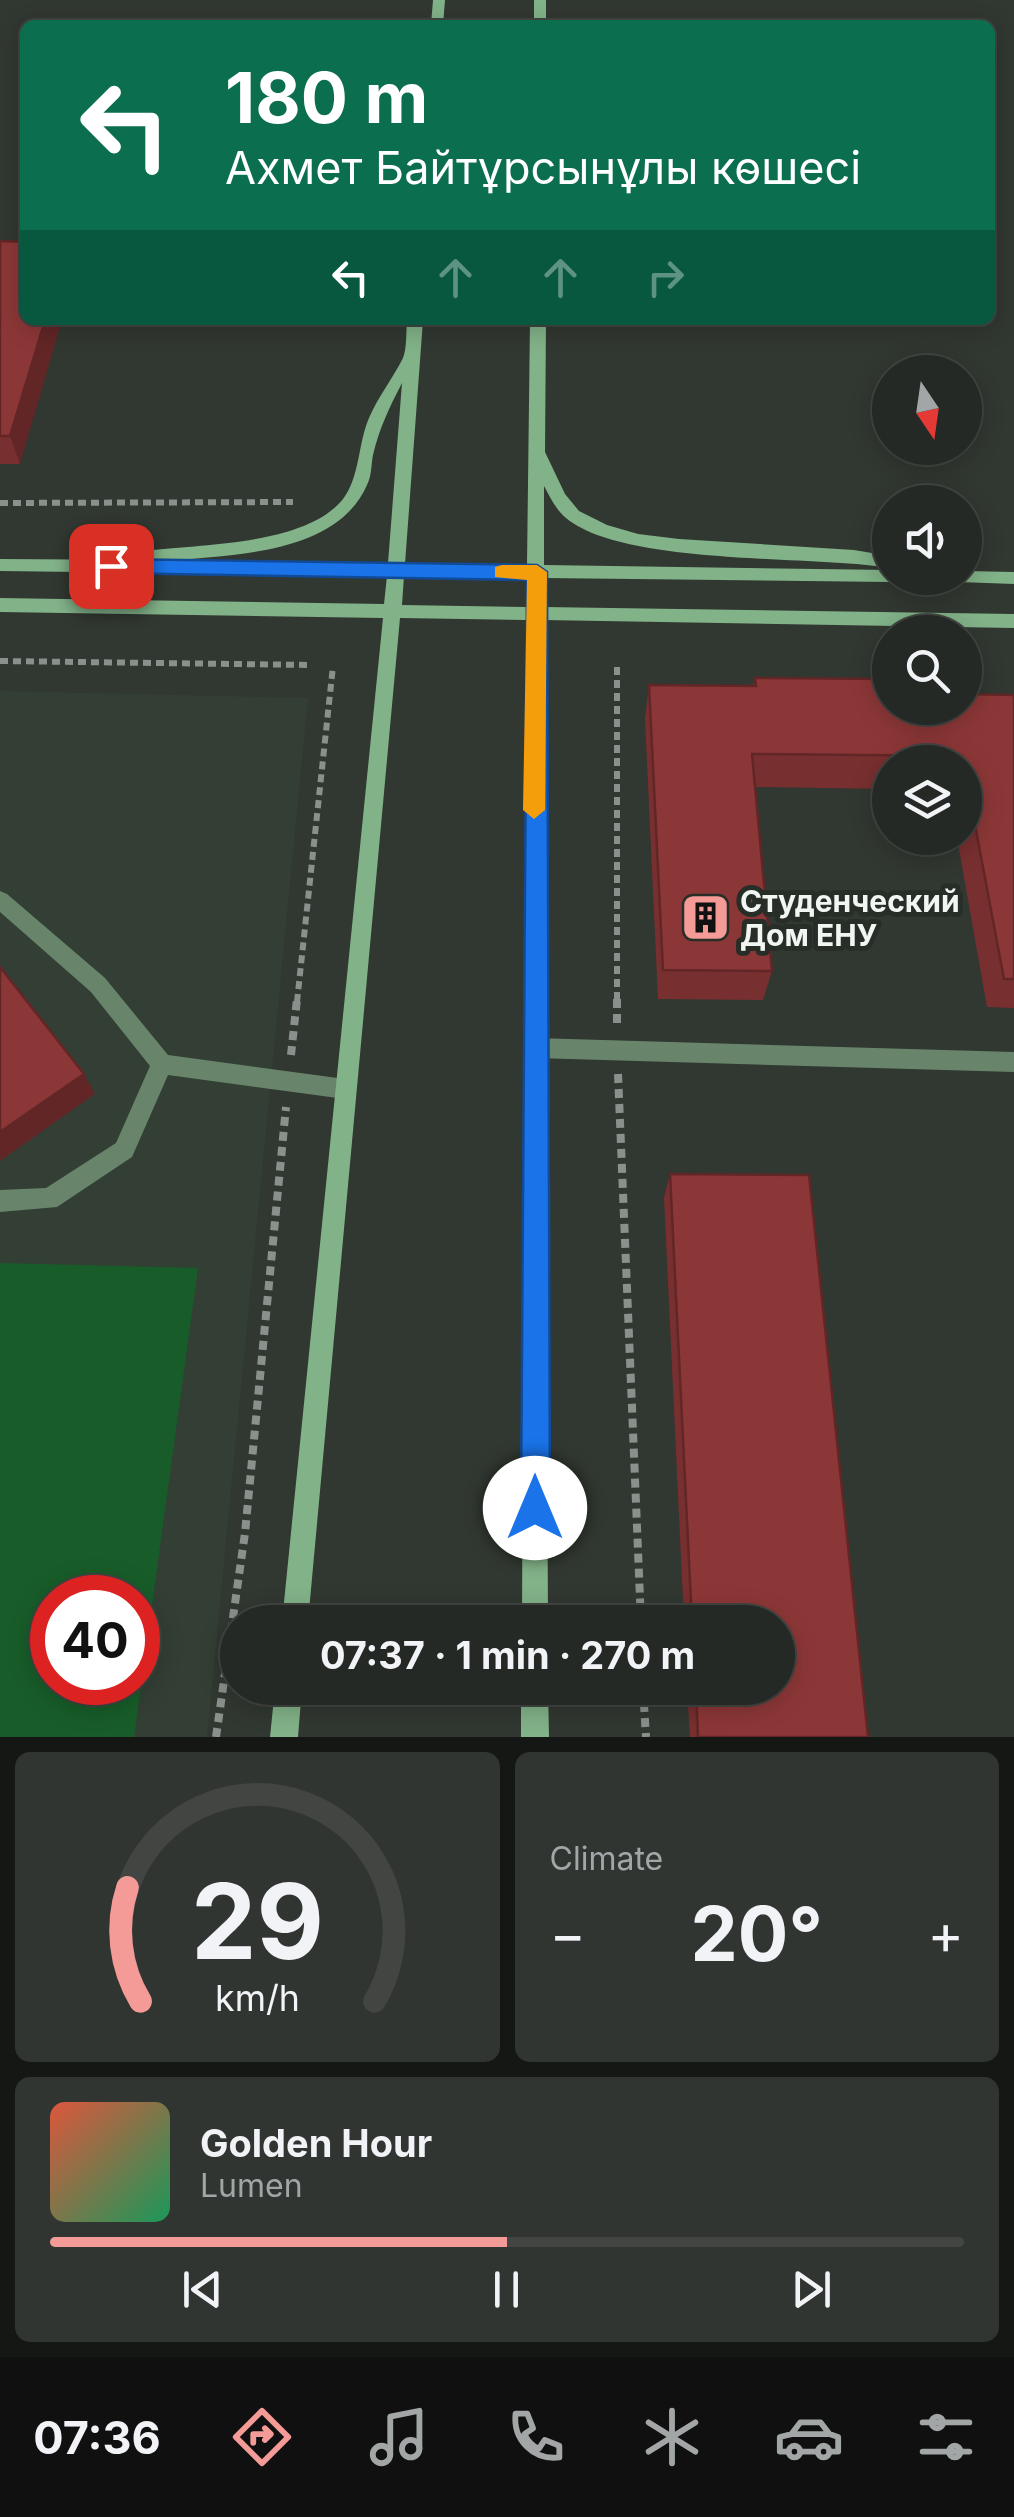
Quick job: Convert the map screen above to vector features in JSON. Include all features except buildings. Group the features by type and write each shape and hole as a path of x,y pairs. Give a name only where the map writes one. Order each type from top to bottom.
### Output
{"street":[{"path":"297,1605 396,570 415,325"},
{"path":"535,1605 538,325"},
{"path":"76,566 235,546 296,535 330,523 351,503 383,400 412,356"},
{"path":"538,454 571,514 616,534 659,544 812,551 872,559"},
{"path":"0,565 872,576"},
{"path":"982,577 1014,578"},
{"path":"0,605 1014,621"},
{"path":"284,1737 287,1705"},
{"path":"536,1705 536,1737"}],"lane":[{"path":"0,900 98,985 162,1064 344,1090"},
{"path":"534,1048 1014,1062"},
{"path":"0,1201 49,1198 124,1150 162,1064"}],"path":[{"path":"0,503 293,502"},
{"path":"0,661 312,665"},
{"path":"216,1737 244,1533 333,666"},
{"path":"617,668 617,1050 640,1605"},
{"path":"645,1705 646,1737"}],"shaded area":[{"path":"0,691 308,698 207,1737 0,1737"}],"green space":[{"path":"0,1263 198,1268 156,1575 30,1575 30,1705 138,1705 134,1737 0,1737"}],"slow traffic":[{"path":"502,572 537,572 534,810"}],"place":[{"name":"Студенческий Дом ЕНУ","path":"705,918"}],"route":[{"path":"111,566 537,572 535,1508"}]}
